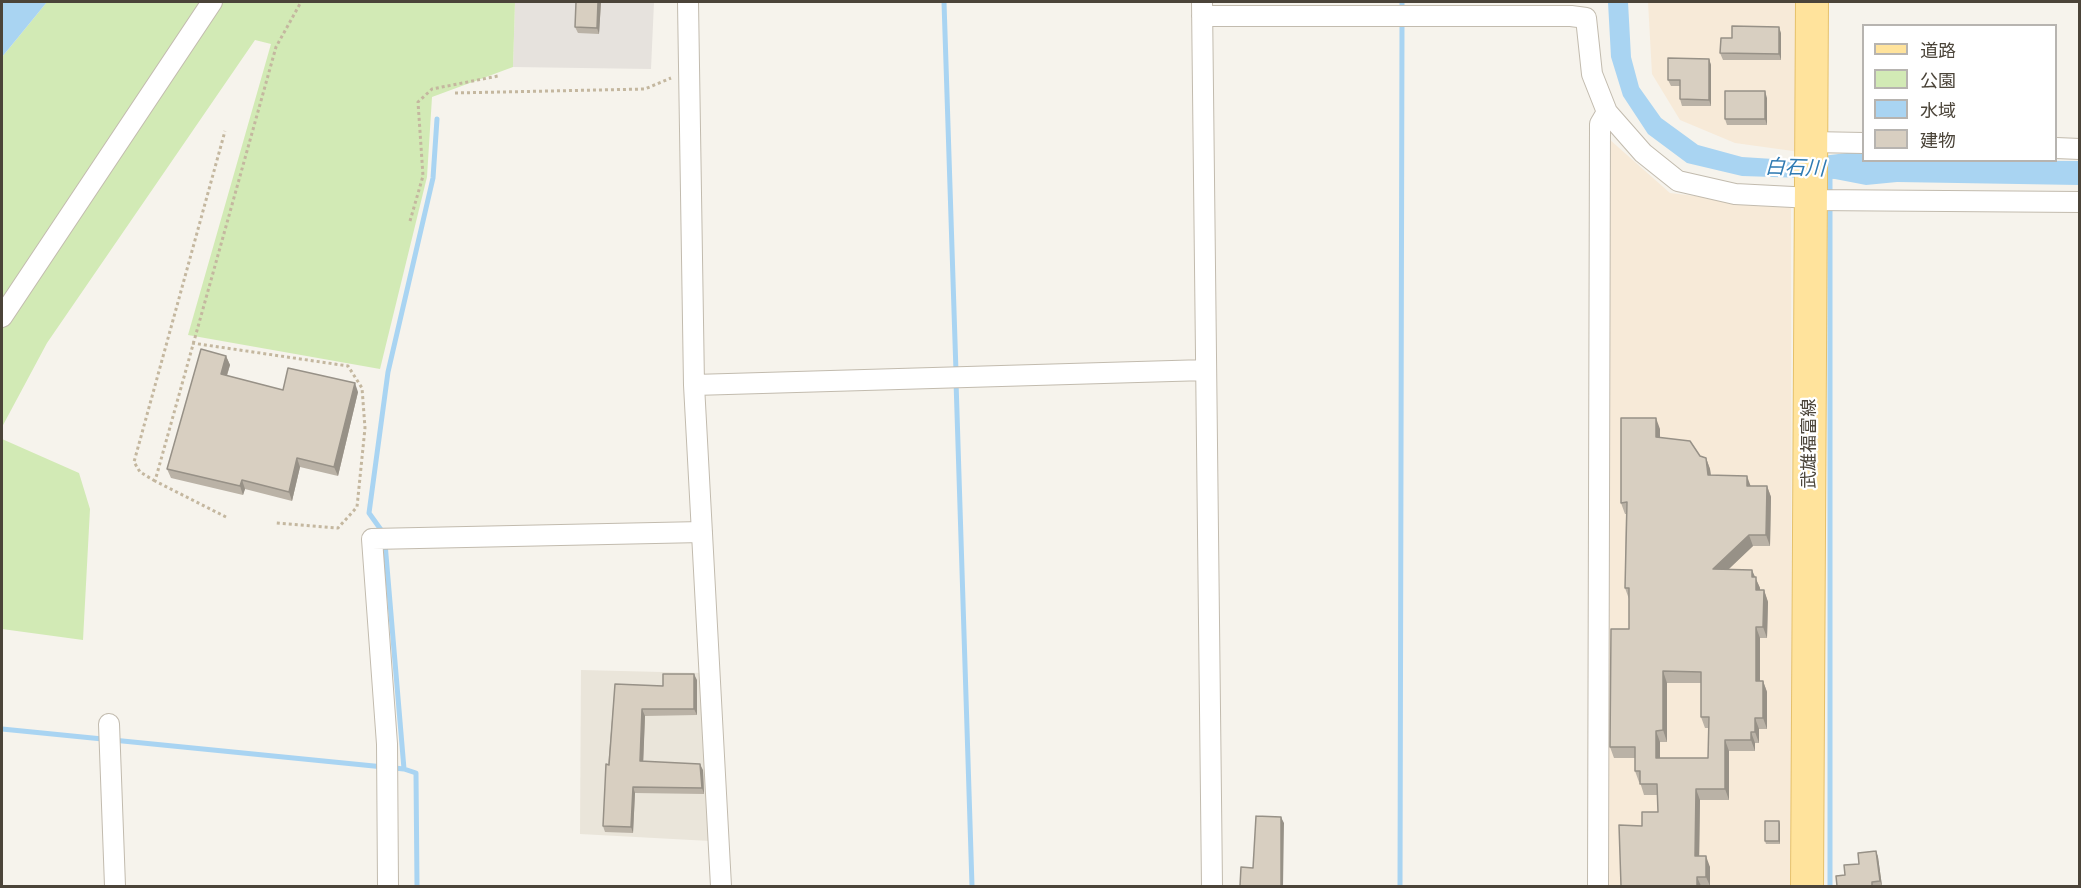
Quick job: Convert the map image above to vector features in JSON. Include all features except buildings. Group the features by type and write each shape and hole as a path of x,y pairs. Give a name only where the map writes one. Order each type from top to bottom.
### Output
{"main road":[{"name":"武雄福富線","path":"1808,886 1821,199 1811,142 1812,2"}],"street":[{"path":"2,317 212,2"},
{"path":"688,2 694,385 721,886"},
{"path":"1212,886 1202,9 1400,16 1586,18 1592,74 1607,112 1643,153 1678,181 1735,194 1821,199 2079,202"},
{"path":"1598,886 1600,124 1607,112"},
{"path":"1811,142 1862,143"},
{"path":"2057,148 2079,149"},
{"path":"694,385 1206,370"},
{"path":"388,886 387,754 372,539 702,532"},
{"path":"110,724 115,886"}],"path":[{"path":"155,481 276,47 302,2"},
{"path":"410,221 423,176 418,102 432,89 498,76"},
{"path":"455,93 645,89 671,78"},
{"path":"225,130 134,462 140,472 225,517"},
{"path":"192,343 348,366 362,388 365,428 357,507 338,528 276,523"}],"shaded area":[{"path":"515,2 654,2 651,69 513,67"},
{"path":"1648,2 1800,2 1800,152 1735,143 1680,120 1652,74"},
{"path":"1609,139 1670,193 1738,201 1791,203 1792,886 1604,886"},
{"path":"581,670 702,673 710,841 580,834"}],"green space":[{"path":"47,2 515,2 513,67 432,97 427,177 380,369 188,335 271,44 255,40 47,343 2,427 2,57"},
{"path":"2,439 79,473 90,509 83,640 2,629"}],"water":[{"path":"2,2 47,2 2,57"},
{"name":"白石川","path":"1608,2 1628,2 1631,57 1639,87 1661,118 1698,145 1742,157 1789,160 1862,151 1862,162 2079,161 2079,185 1897,182 1866,185 1835,179 1742,176 1687,163 1648,134 1623,96 1611,57"}],"waterway":[{"path":"944,2 956,372"},
{"path":"1402,2 1402,12"},
{"path":"1400,886 1402,21"},
{"path":"384,534 369,513 388,372 433,178 437,119"},
{"name":"白石川","path":"1830,174 1830,195"},
{"path":"1830,204 1830,886"},
{"path":"956,381 972,886"},
{"path":"385,543 404,769"},
{"path":"2,729 404,769 416,773 417,886"}]}
